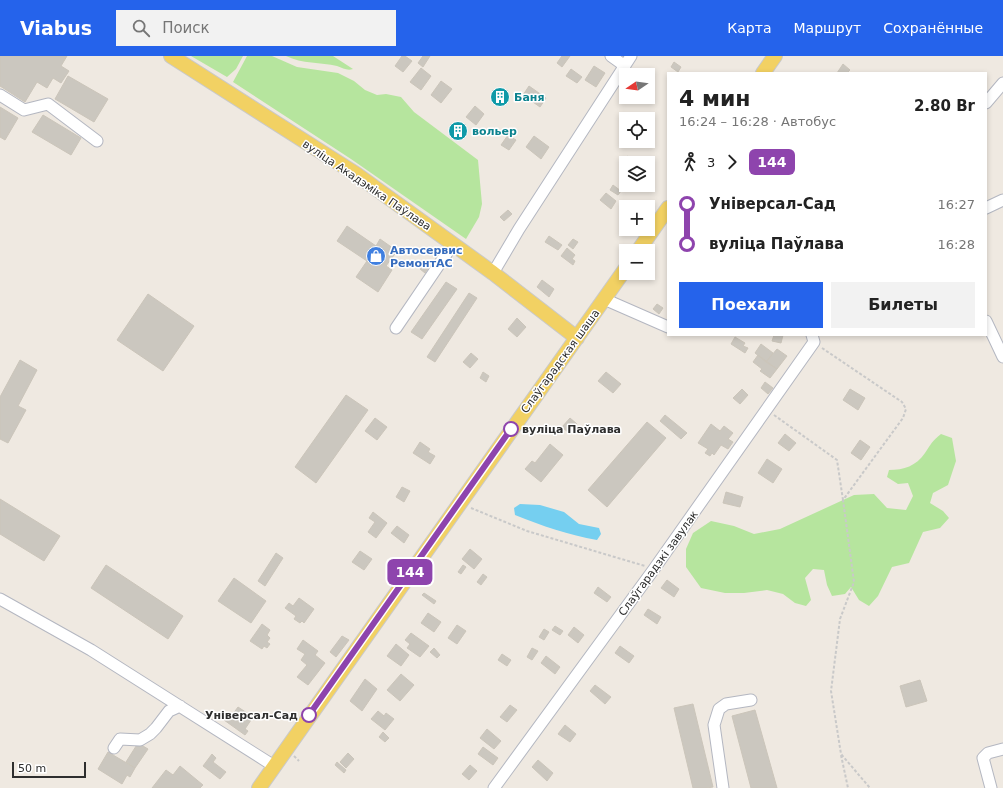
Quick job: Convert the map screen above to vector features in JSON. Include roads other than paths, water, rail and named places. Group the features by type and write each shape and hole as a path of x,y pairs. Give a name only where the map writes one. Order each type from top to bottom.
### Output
{"main road":[{"name":"вуліца Акадэміка Паўлава","path":"170,56 356,174 493,273 577,338"},
{"path":"764,72 775,56"},
{"path":"643,244 667,209"},
{"name":"Слаўгарадская шаша","path":"259,788 619,278"}],"street":[{"path":"493,273 519,229 628,61 611,56"},
{"path":"987,102 1003,83"},
{"path":"0,95 24,110 48,104 97,141"},
{"path":"987,208 1003,200"},
{"path":"396,328 453,244"},
{"path":"604,299 667,327"},
{"path":"987,323 1003,357"},
{"name":"Слаўгарадзкі завулак","path":"494,788 654,569 766,410 813,339"},
{"path":"0,599 91,650 274,766"},
{"path":"723,788 714,725 719,709 726,704 751,700"},
{"path":"114,748 120,739 140,740 145,737 156,728 169,711 180,706"},
{"path":"990,788 983,758 988,753 1003,749"}],"water":[{"path":"520,504 540,505 564,512 579,524 599,528 601,534 597,540 566,533 535,523 515,515 514,508"}],"place":[{"name":"Баня","path":"500,97"},
{"name":"вольер","path":"458,131"},
{"name":"Автосервис РемонтАС","path":"376,256"},
{"name":"вуліца Паўлава","path":"511,429"},
{"name":"Універсал-Сад","path":"309,715"}]}
